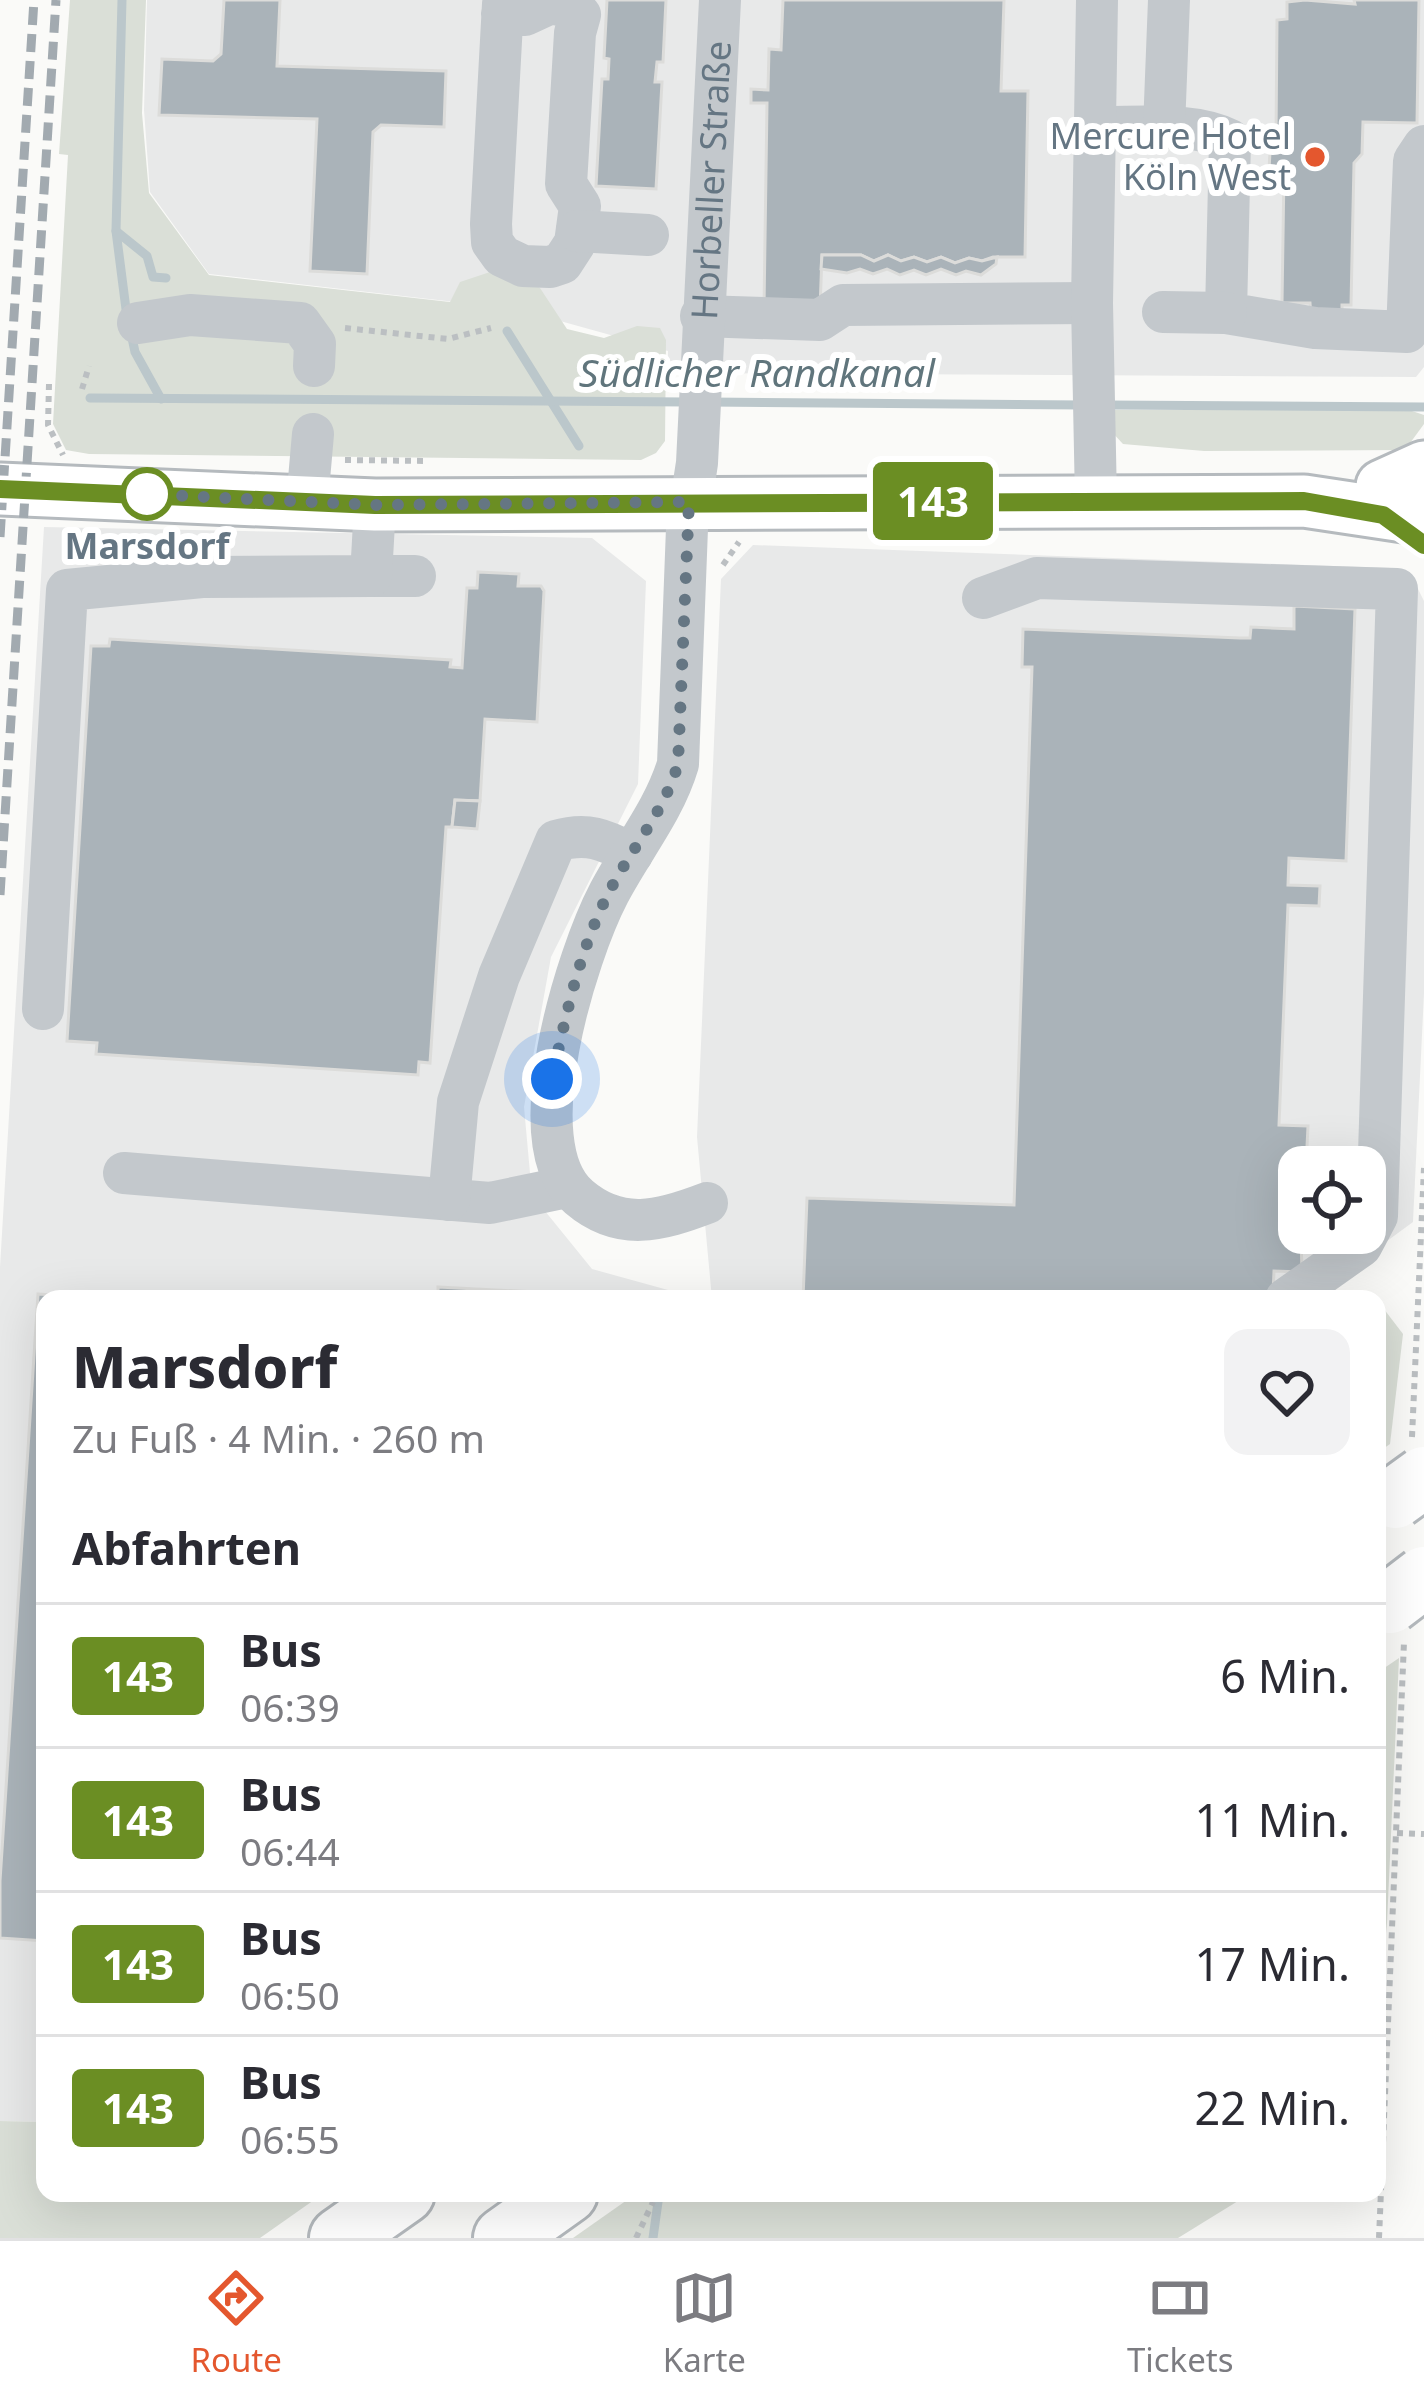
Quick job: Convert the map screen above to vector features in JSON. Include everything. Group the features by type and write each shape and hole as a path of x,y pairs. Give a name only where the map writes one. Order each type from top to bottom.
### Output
{"highway":[{"path":"340,2238 391,2202"},
{"path":"504,2238 554,2202"}],"main road":[{"path":"0,489 375,505 1304,501 1407,495 1424,545"}],"street":[{"name":"Horbeller Straße","path":"567,1187 554,1141 552,1079 575,974 608,894 670,790 678,764 720,0"},
{"path":"1096,501 1092,303 1097,0"},
{"path":"1164,128 1169,0"},
{"path":"551,3 575,9 580,16 566,184 580,206 577,231 570,254 550,267 523,266 502,256 493,242 502,9 525,15 551,3"},
{"path":"1095,127 1164,128 1220,134 1230,140 1226,314"},
{"path":"1163,312 1408,332 1414,160 1424,146"},
{"path":"577,231 648,235"},
{"path":"701,316 820,320 843,304 1092,303"},
{"path":"138,322 190,315 300,323 315,344 314,366"},
{"path":"307,502 313,434"},
{"path":"371,576 375,505"},
{"path":"44,1009 67,590 202,577 415,576"},
{"path":"983,598 1037,578 1397,589 1377,1216 1361,1246 1299,1290"},
{"path":"449,1200 458,1102 499,976 556,841 581,833 632,854"},
{"path":"124,1173 490,1203 567,1187 596,1212 628,1221 659,1221 706,1203"}],"path":[{"path":"300,323 448,339 491,328"},
{"path":"82,388 89,366"},
{"path":"49,384 48,425 64,455"},
{"path":"1402,1484 1424,1168"},
{"path":"1386,2071 1399,1609"},
{"path":"1396,1833 1424,1834"},
{"path":"636,2238 653,2202"},
{"path":"1379,2238 1381,2202"}],"shaded area":[{"path":"70,0 146,0 142,113 149,193 209,275 450,302 460,282 505,267 540,288 567,329 604,338 637,326 660,328 666,340 665,441 656,453 641,460 66,450 53,424 68,155 59,154"},
{"path":"147,0 1424,0 1424,367 1416,377 668,373 668,351 517,309 209,274 150,192 144,110"},
{"path":"1110,410 1409,410 1424,415 1424,424 1405,450 1204,451 1123,444 1110,430"},
{"path":"44,527 592,538 646,581 638,784 551,957 524,1107 532,1195 592,1269 668,1290 36,1290 36,2122 0,2121 0,1267"},
{"path":"753,545 1390,568 1417,587 1424,601 1424,993 1413,1222 1386,1242 1386,1146 1278,1146 1278,1254 1369,1254 1320,1290 711,1290 697,1137 721,579"},
{"path":"1386,1312 1403,1334 1386,1447"},
{"path":"1399,1658 1386,1933 1386,1667"},
{"path":"0,2121 36,2122 36,2202 311,2202 260,2238 0,2238"},
{"path":"624,2202 1236,2202 1178,2238 573,2238"}],"building":[{"path":"224,0 280,0 277,66 446,71 444,127 381,125 373,132 367,274 310,271 317,119 159,115 162,59 213,61 221,54"},
{"path":"607,0 666,0 663,62 657,62 655,82 662,82 656,189 596,186 602,79 608,79 609,59 604,58"},
{"path":"783,0 1004,0 1001,91 1028,91 1025,257 969,258 955,263 941,257 927,262 914,257 901,261 888,255 874,261 861,255 822,255 820,309 764,308 767,103 751,103 751,89 768,90 769,49 781,50"},
{"name":"Mercure Hotel Köln West","path":"1354,0 1419,0 1417,123 1363,122 1362,154 1354,163 1351,305 1342,305 1342,317 1311,316 1310,303 1282,303 1284,171 1269,170 1270,152 1286,152 1276,137 1277,20 1287,19 1287,2 1355,4"},
{"path":"822,255 861,255 874,261 888,255 901,261 914,257 927,262 941,257 955,263 997,257 996,264 981,275 966,271 956,275 941,269 926,275 914,270 900,275 887,269 873,274 860,269 847,273 821,269"},
{"path":"478,572 519,574 518,586 541,586 544,591 537,722 485,719 480,801 455,800 452,827 446,827 430,1063 419,1062 418,1075 96,1054 97,1043 67,1041 91,646 109,646 110,639 451,660 450,667 462,668 467,588 477,588"},
{"path":"1294,606 1355,609 1346,861 1289,858 1288,885 1320,886 1319,906 1288,905 1279,1125 1308,1126 1307,1146 1278,1146 1278,1254 1301,1254 1302,1272 1274,1271 1273,1290 803,1290 807,1198 1014,1205 1032,667 1022,667 1023,629 1250,638 1251,627 1294,629"},
{"path":"455,800 480,801 477,829 452,827"},
{"path":"36,1325 36,1940 0,1938"}],"waterway":[{"path":"122,0 116,231 127,317"},
{"path":"116,231 147,256 153,277 166,278"},
{"path":"507,331 579,446"},
{"path":"131,333 135,352 161,399"},
{"name":"Südlicher Randkanal","path":"90,398 687,402"},
{"name":"Südlicher Randkanal","path":"709,402 1083,405"},
{"name":"Südlicher Randkanal","path":"1105,405 1424,407"},
{"path":"653,2238 658,2202"}],"railway":[{"path":"0,537 34,0"},
{"path":"0,895 56,0"}],"bus line":[{"name":"143","path":"0,489 375,505 1304,501 1383,515 1424,545"}],"place":[{"name":"Mercure Hotel Köln West","path":"1315,157"},
{"name":"Marsdorf","path":"147,494"}],"route":[{"path":"147,494 143,494 375,505 689,502 678,764 670,790 608,894 575,974 552,1079"}]}
